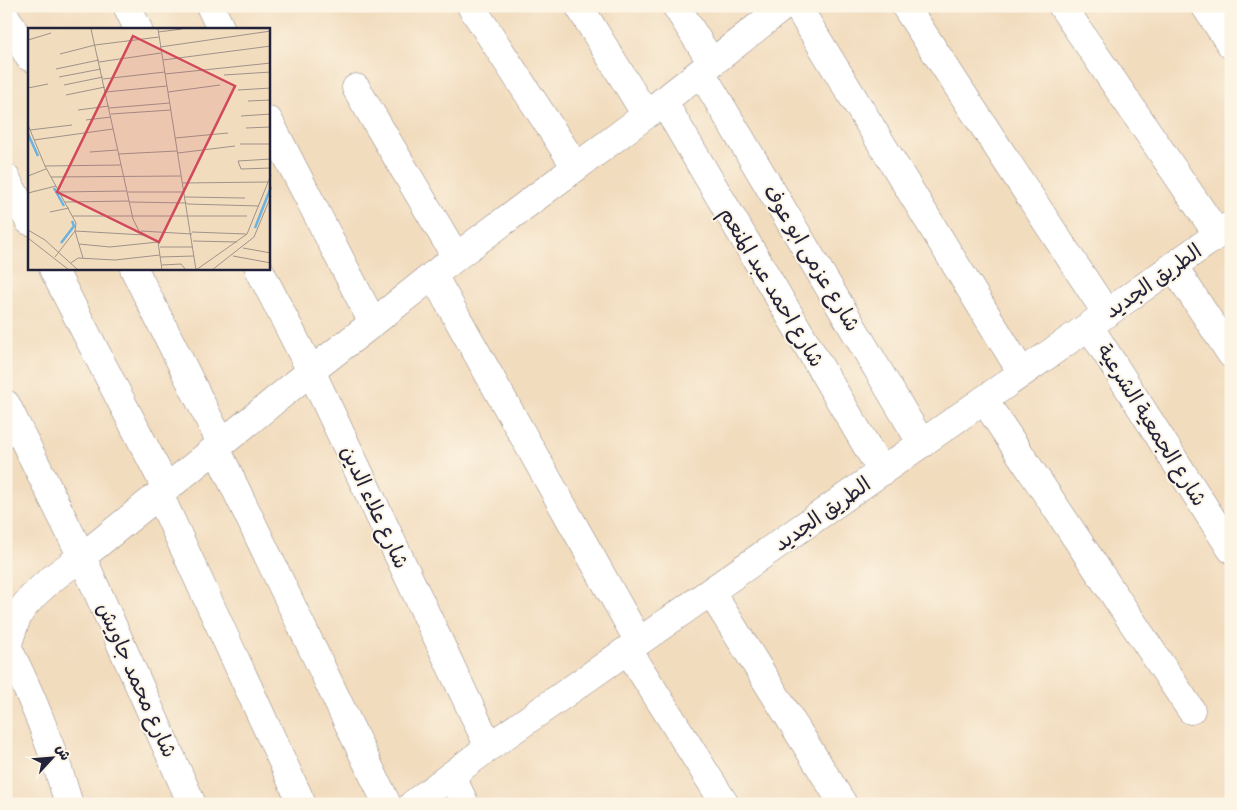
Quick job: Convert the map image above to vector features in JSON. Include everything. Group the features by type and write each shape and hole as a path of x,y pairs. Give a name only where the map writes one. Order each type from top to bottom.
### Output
{"street":[{"path":"13,6 6,17 28,55"},
{"path":"127,6 138,28"},
{"path":"210,6 221,28"},
{"path":"471,6 576,166"},
{"name":"شارع احمد عبد المنعم","path":"579,6 654,108 882,472"},
{"name":"شارع عزمى ابو عوف","path":"676,6 707,67 922,444"},
{"path":"68,804 52,750 39,717 25,683 7,650 20,613 37,593 61,571 82,557 311,371 433,275 654,108 784,6"},
{"path":"797,6 1022,373"},
{"name":"شارع الجمعية الشرعية","path":"905,6 1098,320 1231,549"},
{"path":"1062,6 1224,230"},
{"path":"1205,6 1231,45"},
{"path":"356,88 456,257"},
{"path":"270,123 373,323"},
{"path":"6,178 28,219"},
{"name":"الطريق الجديد","path":"413,804 488,747 1174,267 1224,230"},
{"path":"1174,267 1231,354"},
{"path":"53,270 163,491 302,804"},
{"path":"134,270 387,804"},
{"name":"شارع علاء الدين","path":"260,270 311,371 488,747"},
{"path":"433,275 634,646 725,804"},
{"path":"984,400 1191,710"},
{"name":"شارع محمد جاويش","path":"6,404 82,557 192,804"},
{"path":"711,592 843,804"},
{"path":"451,775 465,804"}]}
